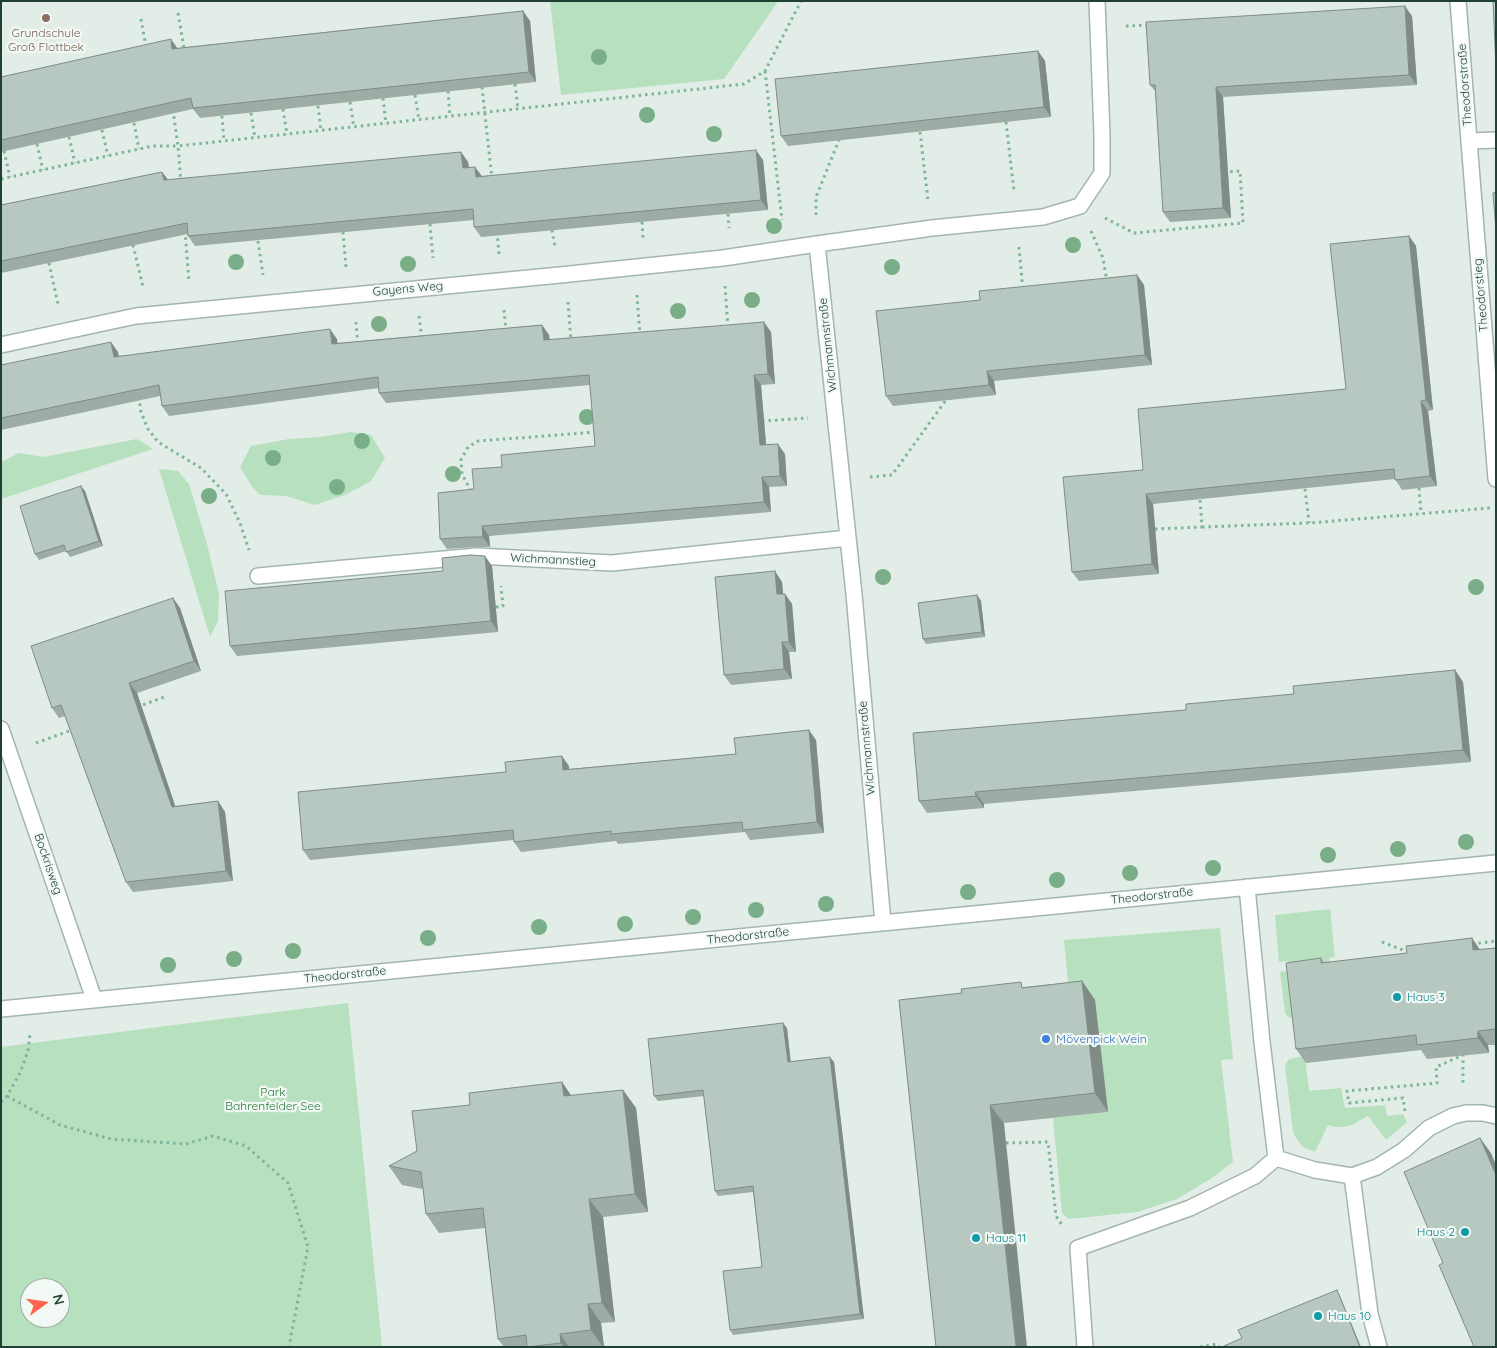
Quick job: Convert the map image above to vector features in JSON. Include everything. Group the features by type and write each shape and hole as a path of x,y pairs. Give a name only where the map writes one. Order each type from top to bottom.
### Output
{"street":[{"path":"817,244 932,228 1043,217 1080,206 1102,173 1097,1"},
{"name":"Theodorstraße","path":"1458,1 1469,141 1496,140"},
{"name":"Theodorstieg","path":"1469,141 1496,479"},
{"name":"Gayens Weg","path":"1,345 149,314 723,258 817,244"},
{"name":"Wichmannstraße","path":"817,244 848,538 883,923"},
{"name":"Wichmannstieg","path":"258,576 477,556 612,563 848,538"},
{"name":"Bockrisweg","path":"1,729 94,999"},
{"name":"Theodorstraße","path":"1,1009 1496,863"},
{"path":"1247,887 1262,1042 1276,1158"},
{"path":"1276,1158 1315,1170 1352,1176 1377,1167 1404,1150 1429,1128 1453,1116 1466,1113 1484,1113 1496,1116"},
{"path":"1085,1347 1078,1248 1190,1208 1255,1176 1276,1158"},
{"path":"1352,1176 1370,1314 1379,1347"}],"path":[{"path":"1,179 153,146 178,146 354,128 744,84 765,71 801,1"},
{"path":"178,13 184,48 178,52"},
{"path":"141,19 146,47"},
{"path":"1098,28 1151,25"},
{"path":"765,71 785,248"},
{"path":"515,84 518,109"},
{"path":"482,87 492,182"},
{"path":"448,91 450,117"},
{"path":"415,95 419,120"},
{"path":"383,98 386,124"},
{"path":"350,102 354,128"},
{"path":"318,106 321,131"},
{"path":"172,109 178,146 181,185"},
{"path":"284,109 287,135"},
{"path":"251,112 255,138"},
{"path":"222,116 224,141"},
{"path":"134,122 139,149"},
{"path":"1006,122 1024,297"},
{"path":"102,130 108,156"},
{"path":"920,132 932,228"},
{"path":"69,137 74,163"},
{"path":"817,244 816,197 838,140"},
{"path":"37,144 42,170"},
{"path":"4,151 10,177"},
{"path":"1080,206 1134,233 1243,223 1240,171 1228,172"},
{"path":"1080,206 1103,258 1108,289"},
{"path":"184,224 192,310"},
{"path":"430,224 436,286"},
{"path":"497,231 507,339"},
{"path":"343,232 358,349"},
{"path":"258,241 266,303"},
{"path":"133,245 149,314"},
{"path":"723,258 729,334"},
{"path":"635,267 641,343"},
{"path":"565,274 571,342"},
{"path":"139,393 141,412 148,429 158,442 200,468 226,494 240,523 258,576"},
{"path":"842,480 892,475 946,400"},
{"path":"757,422 836,416"},
{"path":"472,496 462,474 461,460 468,447 478,441 599,432"},
{"path":"1305,488 1310,524"},
{"path":"1418,488 1421,514"},
{"path":"1200,499 1202,527"},
{"path":"1155,529 1310,524 1496,507"},
{"path":"496,607 502,606 500,580"},
{"path":"130,709 167,696"},
{"path":"9,753 74,729"},
{"path":"1465,944 1496,941"},
{"path":"1382,942 1403,950 1411,949"},
{"path":"1,1102 7,1096 20,1073 28,1051 32,1006"},
{"path":"1420,1137 1405,1113 1403,1098 1349,1103 1347,1091 1437,1082 1436,1067 1463,1055 1462,1075"},
{"path":"7,1096 60,1125 111,1139 186,1144 213,1136 246,1146 288,1183 308,1247 290,1347"},
{"path":"1006,1143 1048,1142 1056,1216 1078,1248"},
{"path":"1200,1347 1217,1344 1219,1347"}],"green space":[{"path":"550,1 777,1 777,3 724,79 561,95"},
{"path":"351,432 371,435 385,458 371,481 345,495 315,505 286,496 260,495 253,488 240,467 251,446 289,439"},
{"path":"137,439 153,449 1,499 1,462 19,453 43,457"},
{"path":"159,469 178,471 189,484 207,544 219,594 218,621 210,637"},
{"path":"1330,909 1335,957 1329,958 1331,973 1301,1016 1289,1018 1285,1013 1280,972 1290,971 1289,961 1279,962 1275,915"},
{"path":"1220,928 1233,1059 1221,1060 1233,1162 1212,1178 1177,1199 1137,1212 1069,1219 1062,1213 1053,1118 1108,1112 1070,1003 1064,940"},
{"name":"Park Bahrenfelder See","path":"348,1003 382,1347 1,1347 1,1047"},
{"path":"1305,1056 1309,1091 1341,1088 1345,1108 1385,1105 1387,1116 1403,1114 1407,1122 1386,1140 1368,1116 1352,1125 1344,1127 1328,1125 1315,1152 1303,1147 1293,1132 1285,1065 1289,1059"}],"building":[{"path":"1493,1 1496,1 1496,68"},
{"path":"1405,6 1409,75 1216,87 1223,208 1163,212 1155,85 1150,85 1146,22"},
{"path":"523,11 529,72 193,108 191,98 1,140 1,77 171,39 172,49"},
{"path":"1038,51 1044,107 781,136 775,79"},
{"path":"756,150 761,200 474,227 473,209 188,236 187,223 1,261 1,205 162,172 164,180 461,152 463,168 475,167 476,177"},
{"path":"1496,192 1496,230 1493,193"},
{"path":"1409,236 1426,400 1421,401 1430,476 1395,480 1394,469 1146,494 1152,564 1072,572 1063,477 1143,470 1138,409 1346,389 1330,244"},
{"path":"1137,275 1145,355 987,371 989,385 886,396 876,311 980,300 979,291"},
{"path":"764,322 768,374 754,375 760,445 778,444 780,476 762,477 764,502 482,526 483,537 440,539 438,493 474,489 472,469 502,467 501,455 595,446 589,375 379,393 378,377 162,406 159,385 1,418 1,365 111,342 114,357 330,329 332,344 542,325 544,340"},
{"path":"81,486 99,541 66,552 64,545 35,554 20,506"},
{"path":"470,555 485,556 491,621 230,646 225,591 443,571 442,558"},
{"path":"775,571 777,594 785,594 789,642 782,642 784,669 724,675 715,577"},
{"path":"977,595 982,632 923,639 918,603"},
{"path":"173,598 194,661 129,683 172,807 218,801 226,871 126,882 61,705 52,708 31,646"},
{"path":"1455,670 1463,750 975,792 976,796 919,801 913,733 1186,710 1186,704 1294,694 1293,686"},
{"path":"809,730 817,822 743,830 742,822 611,834 611,831 514,842 513,830 303,850 298,792 506,772 505,762 562,756 563,770 736,754 734,738"},
{"name":"Haus 3","path":"1472,938 1473,950 1496,948 1496,1029 1478,1031 1478,1038 1417,1045 1416,1035 1296,1049 1286,963 1321,958 1321,963 1407,953 1406,946"},
{"name":"Haus 11","path":"1082,981 1095,1093 990,1105 1016,1347 936,1347 899,1000 962,993 961,989 1021,982 1022,988"},
{"path":"783,1023 788,1062 830,1057 860,1314 730,1330 723,1271 762,1267 753,1186 715,1191 703,1090 654,1096 648,1039"},
{"path":"562,1082 564,1096 623,1090 635,1194 589,1199 602,1303 588,1304 591,1330 560,1334 561,1343 527,1347 526,1335 498,1339 483,1208 426,1214 421,1172 389,1166 417,1151 412,1111 470,1105 469,1093"},
{"name":"Haus 2","path":"1480,1138 1496,1175 1496,1347 1474,1347 1439,1265 1443,1263 1404,1172"},
{"name":"Haus 10","path":"1337,1290 1360,1347 1224,1347 1242,1338 1238,1330"}],"place":[{"name":"Grundschule Groß Flottbek","path":"46,18"},
{"name":"Haus 3","path":"1397,997"},
{"name":"Mövenpick Wein","path":"1046,1039"},
{"name":"Haus 2","path":"1465,1232"},
{"name":"Haus 11","path":"976,1238"},
{"name":"Haus 10","path":"1318,1316"}]}
